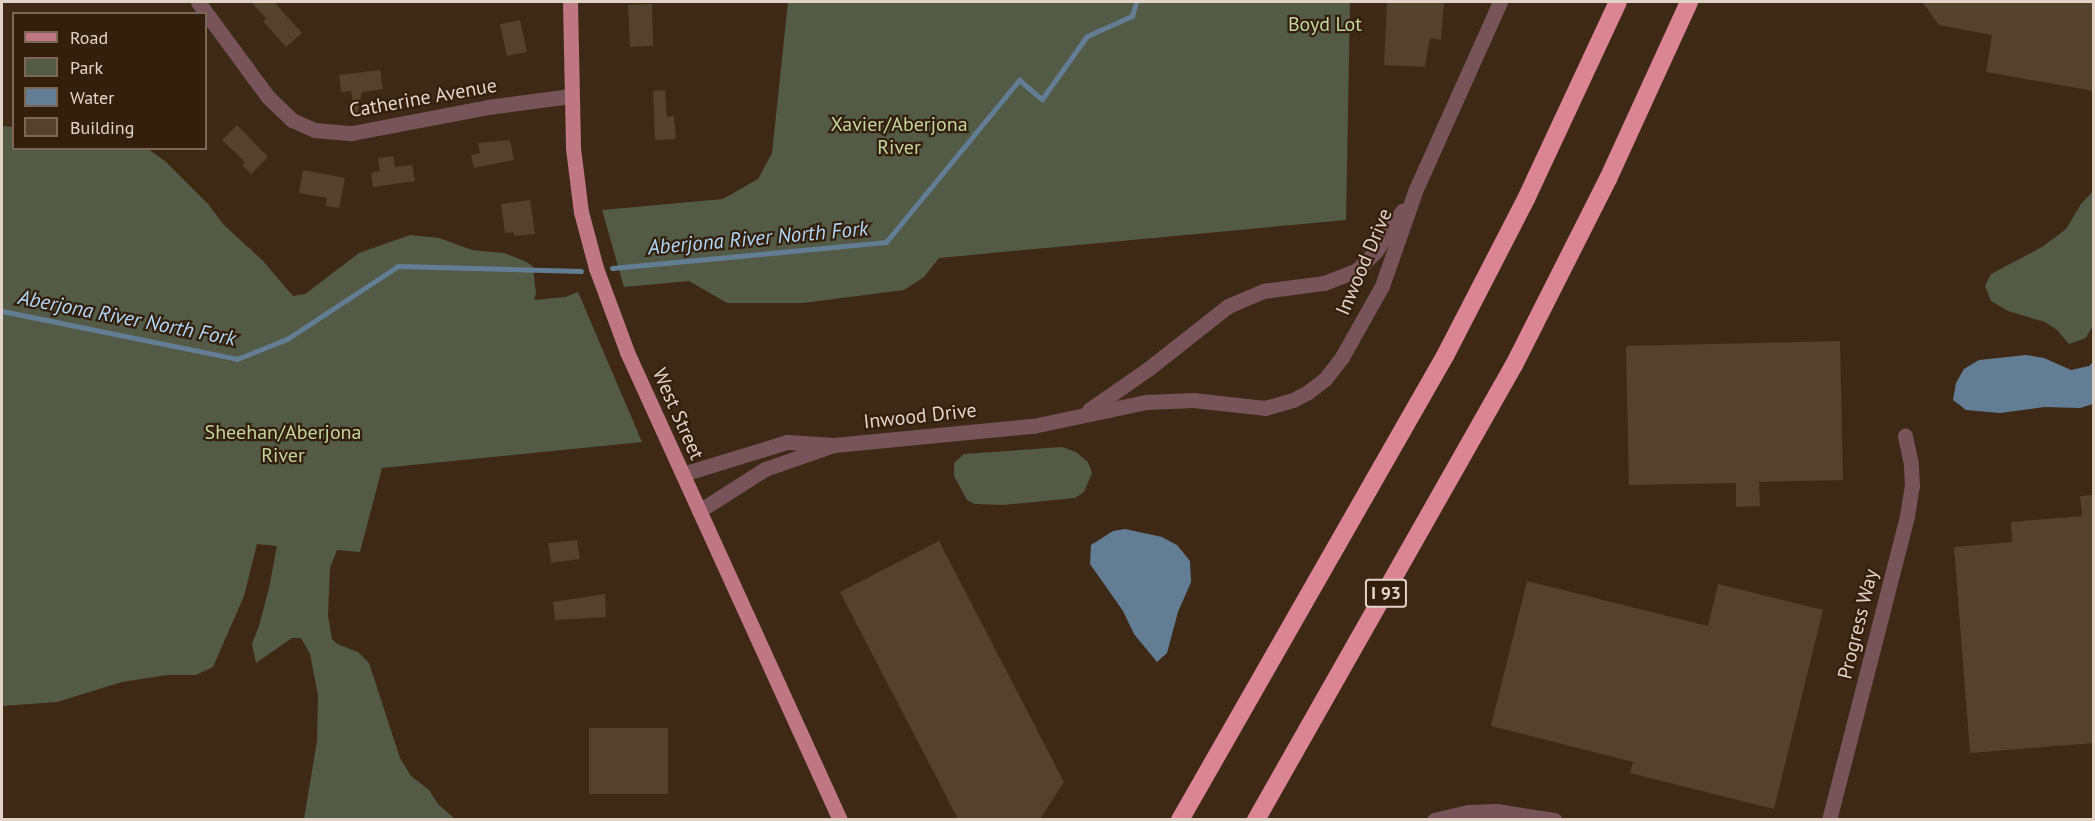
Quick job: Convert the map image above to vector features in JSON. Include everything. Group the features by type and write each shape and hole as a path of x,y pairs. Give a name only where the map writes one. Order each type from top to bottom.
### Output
{"highway":[{"path":"1180,819 1449,348 1526,199 1618,2"},
{"name":"I 93","path":"1256,819 1514,365 1608,179 1689,2"}],"main road":[{"name":"West Street","path":"570,2 570,96 581,212 596,268 627,352 840,819"}],"street":[{"name":"Inwood Drive","path":"683,474 788,442 834,445 1033,426 1116,406 1178,400 1248,408 1271,407 1293,400 1314,388 1330,373 1348,349 1382,286 1416,189 1500,2"},
{"name":"Catherine Avenue","path":"207,5 268,97 292,120 314,130 352,133 488,107 570,96"},
{"name":"Inwood Drive","path":"1082,415 1148,369 1228,306 1263,291 1324,283 1342,279 1356,271 1376,251 1416,189"},
{"name":"Progress Way","path":"1829,819 1907,516 1912,486 1911,464 1905,436"},
{"name":"Inwood Drive","path":"699,511 765,469 834,445"},
{"path":"1434,819 1469,812 1496,811 1554,819"}],"green space":[{"name":"Xavier/Aberjona River","path":"788,2 1350,2 1346,220 939,258 924,277 904,290 803,303 727,303 689,281 624,287 602,210 723,199 758,179 772,153"},
{"name":"Sheehan/Aberjona River","path":"2,126 12,127 12,150 149,150 165,161 208,204 224,225 263,261 293,296 305,294 359,253 410,235 439,238 472,250 504,253 527,262 533,267 536,294 534,300 565,297 578,292 642,442 382,468 360,552 337,550 330,568 328,616 332,639 337,644 358,652 369,663 400,758 411,776 429,790 438,804 455,819 304,819 317,741 318,695 310,654 301,638 292,638 256,663 252,644 269,588 277,546 257,544 244,596 213,667 196,675 167,675 122,682 57,702 2,706"},
{"path":"2093,191 2093,325 2086,338 2069,344 2057,330 2045,322 2008,311 1991,301 1985,286 1991,274 2042,247 2066,229 2081,204"},
{"path":"1062,447 1076,452 1088,462 1092,473 1084,492 1075,498 1003,505 975,504 967,500 954,476 954,463 964,454"}],"water":[{"path":"2026,355 2044,358 2071,370 2089,366 2093,362 2093,404 2080,408 2045,407 2000,413 1966,410 1953,400 1956,383 1964,369 1979,360"},
{"path":"1125,529 1162,537 1177,545 1190,561 1191,582 1178,612 1167,653 1157,662 1134,634 1123,611 1090,564 1091,545 1113,531"}],"building":[{"path":"251,2 274,2 302,33 286,47 263,21 266,18"},
{"path":"1387,2 1444,2 1441,40 1430,38 1425,67 1384,65"},
{"path":"1922,2 2094,2 2094,91 1986,72 1992,35 1939,25"},
{"path":"652,4 653,46 630,47 628,5"},
{"path":"520,20 527,52 507,56 500,24"},
{"path":"380,70 383,89 362,92 357,115 355,115 351,91 341,92 339,75"},
{"path":"665,90 667,117 674,116 676,139 655,140 653,91"},
{"path":"237,125 268,157 251,174 242,165 245,162 222,140"},
{"path":"510,140 514,160 474,168 471,155 480,153 478,143"},
{"path":"393,156 395,167 412,165 415,181 373,187 371,173 380,171 378,158"},
{"path":"303,170 345,178 339,208 326,206 327,198 299,193"},
{"path":"530,200 535,234 514,236 513,232 505,233 501,204"},
{"path":"1840,341 1843,480 1759,482 1760,506 1736,507 1736,483 1629,485 1626,346"},
{"path":"2094,495 2094,743 1970,753 1954,547 2012,542 2011,522 2082,516 2080,496"},
{"path":"577,540 580,559 551,563 548,543"},
{"path":"939,541 1064,782 1040,819 958,819 840,592"},
{"path":"1527,581 1708,626 1718,584 1823,610 1774,809 1630,773 1633,762 1491,726"},
{"path":"605,594 606,617 555,620 553,602"},
{"path":"589,728 668,728 668,794 589,794"}],"waterway":[{"name":"Aberjona River North Fork","path":"612,268 886,242 1019,80 1042,99 1087,36 1132,16 1136,2"},
{"name":"Aberjona River North Fork","path":"2,311 237,359 287,339 398,266 581,271"}],"park label":[{"name":"Boyd Lot","path":"1325,24"}]}
